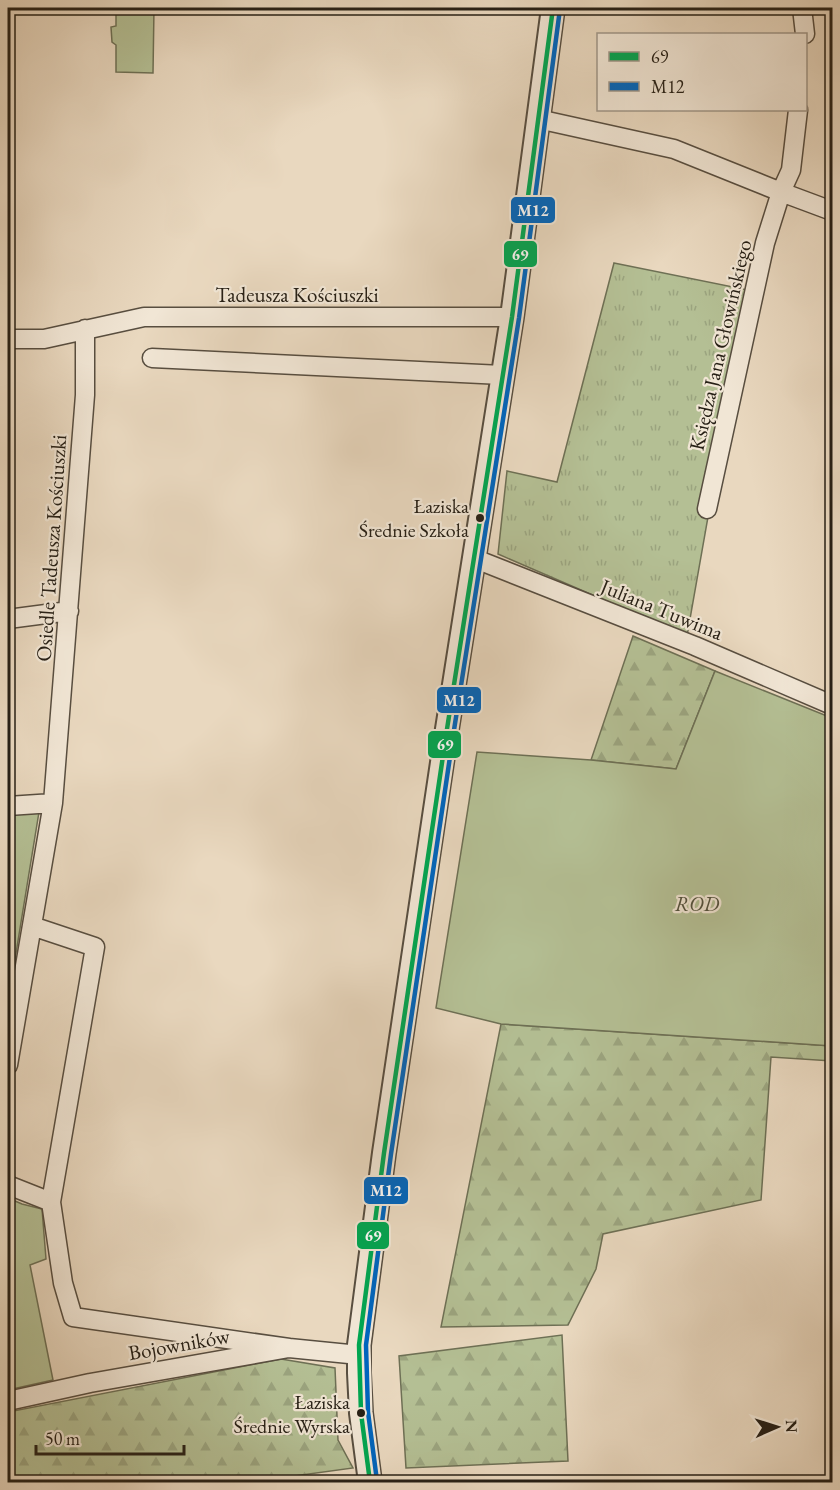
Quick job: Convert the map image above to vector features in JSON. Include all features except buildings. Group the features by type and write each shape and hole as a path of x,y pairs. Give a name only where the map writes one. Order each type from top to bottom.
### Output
{"street":[{"path":"370,1482 361,1413 359,1355 361,1334 386,1141 473,558 512,317 554,8"},
{"path":"802,8 805,33"},
{"name":"Księdza Jana Głowińskiego","path":"707,509 763,254 781,192 791,170 798,111"},
{"path":"538,120 674,149 832,211"},
{"name":"Tadeusza Kościuszki","path":"85,329 144,317 512,317"},
{"path":"8,339 44,339 85,329"},
{"name":"Osiedle Tadeusza Kościuszki","path":"8,1065 53,803 85,395 85,329"},
{"path":"152,358 502,375"},
{"name":"Juliana Tuwima","path":"473,558 695,646 832,705"},
{"path":"8,619 69,610"},
{"path":"8,806 53,803"},
{"path":"32,926 95,947 51,1202 63,1283 73,1317 289,1348"},
{"path":"8,1185 51,1202"},
{"name":"Bojowników","path":"8,1401 90,1383 289,1348 359,1355"}],"green space":[{"path":"116,8 154,8 153,73 116,72 116,45 112,42 111,27 116,26"},
{"path":"614,263 748,290 687,636 498,554 507,471 557,482"},
{"path":"633,636 715,671 676,769 591,760"},
{"name":"ROD","path":"715,671 832,718 832,1046 501,1024 436,1008 477,752 676,769"},
{"path":"39,812 8,1002 8,815"},
{"path":"501,1024 832,1046 832,1061 771,1057 761,1200 603,1234 596,1269 568,1325 441,1327"},
{"path":"8,1198 42,1209 46,1259 30,1265 53,1380 8,1390"},
{"path":"562,1335 568,1461 406,1468 399,1356"},
{"path":"281,1359 335,1368 338,1440 353,1468 251,1482 8,1482 8,1412"},
{"path":"570,1479 714,1482 482,1482"}],"transit line":[{"name":"69","path":"370,1482 361,1413 359,1345 384,1153 447,729 512,317 553,8"},
{"name":"M12","path":"377,1481 368,1412 366,1345 391,1154 454,730 519,318 560,9"}],"place":[{"name":"Łaziska Średnie Szkoła","path":"480,518"},
{"name":"Łaziska Średnie Wyrska","path":"361,1413"}]}
